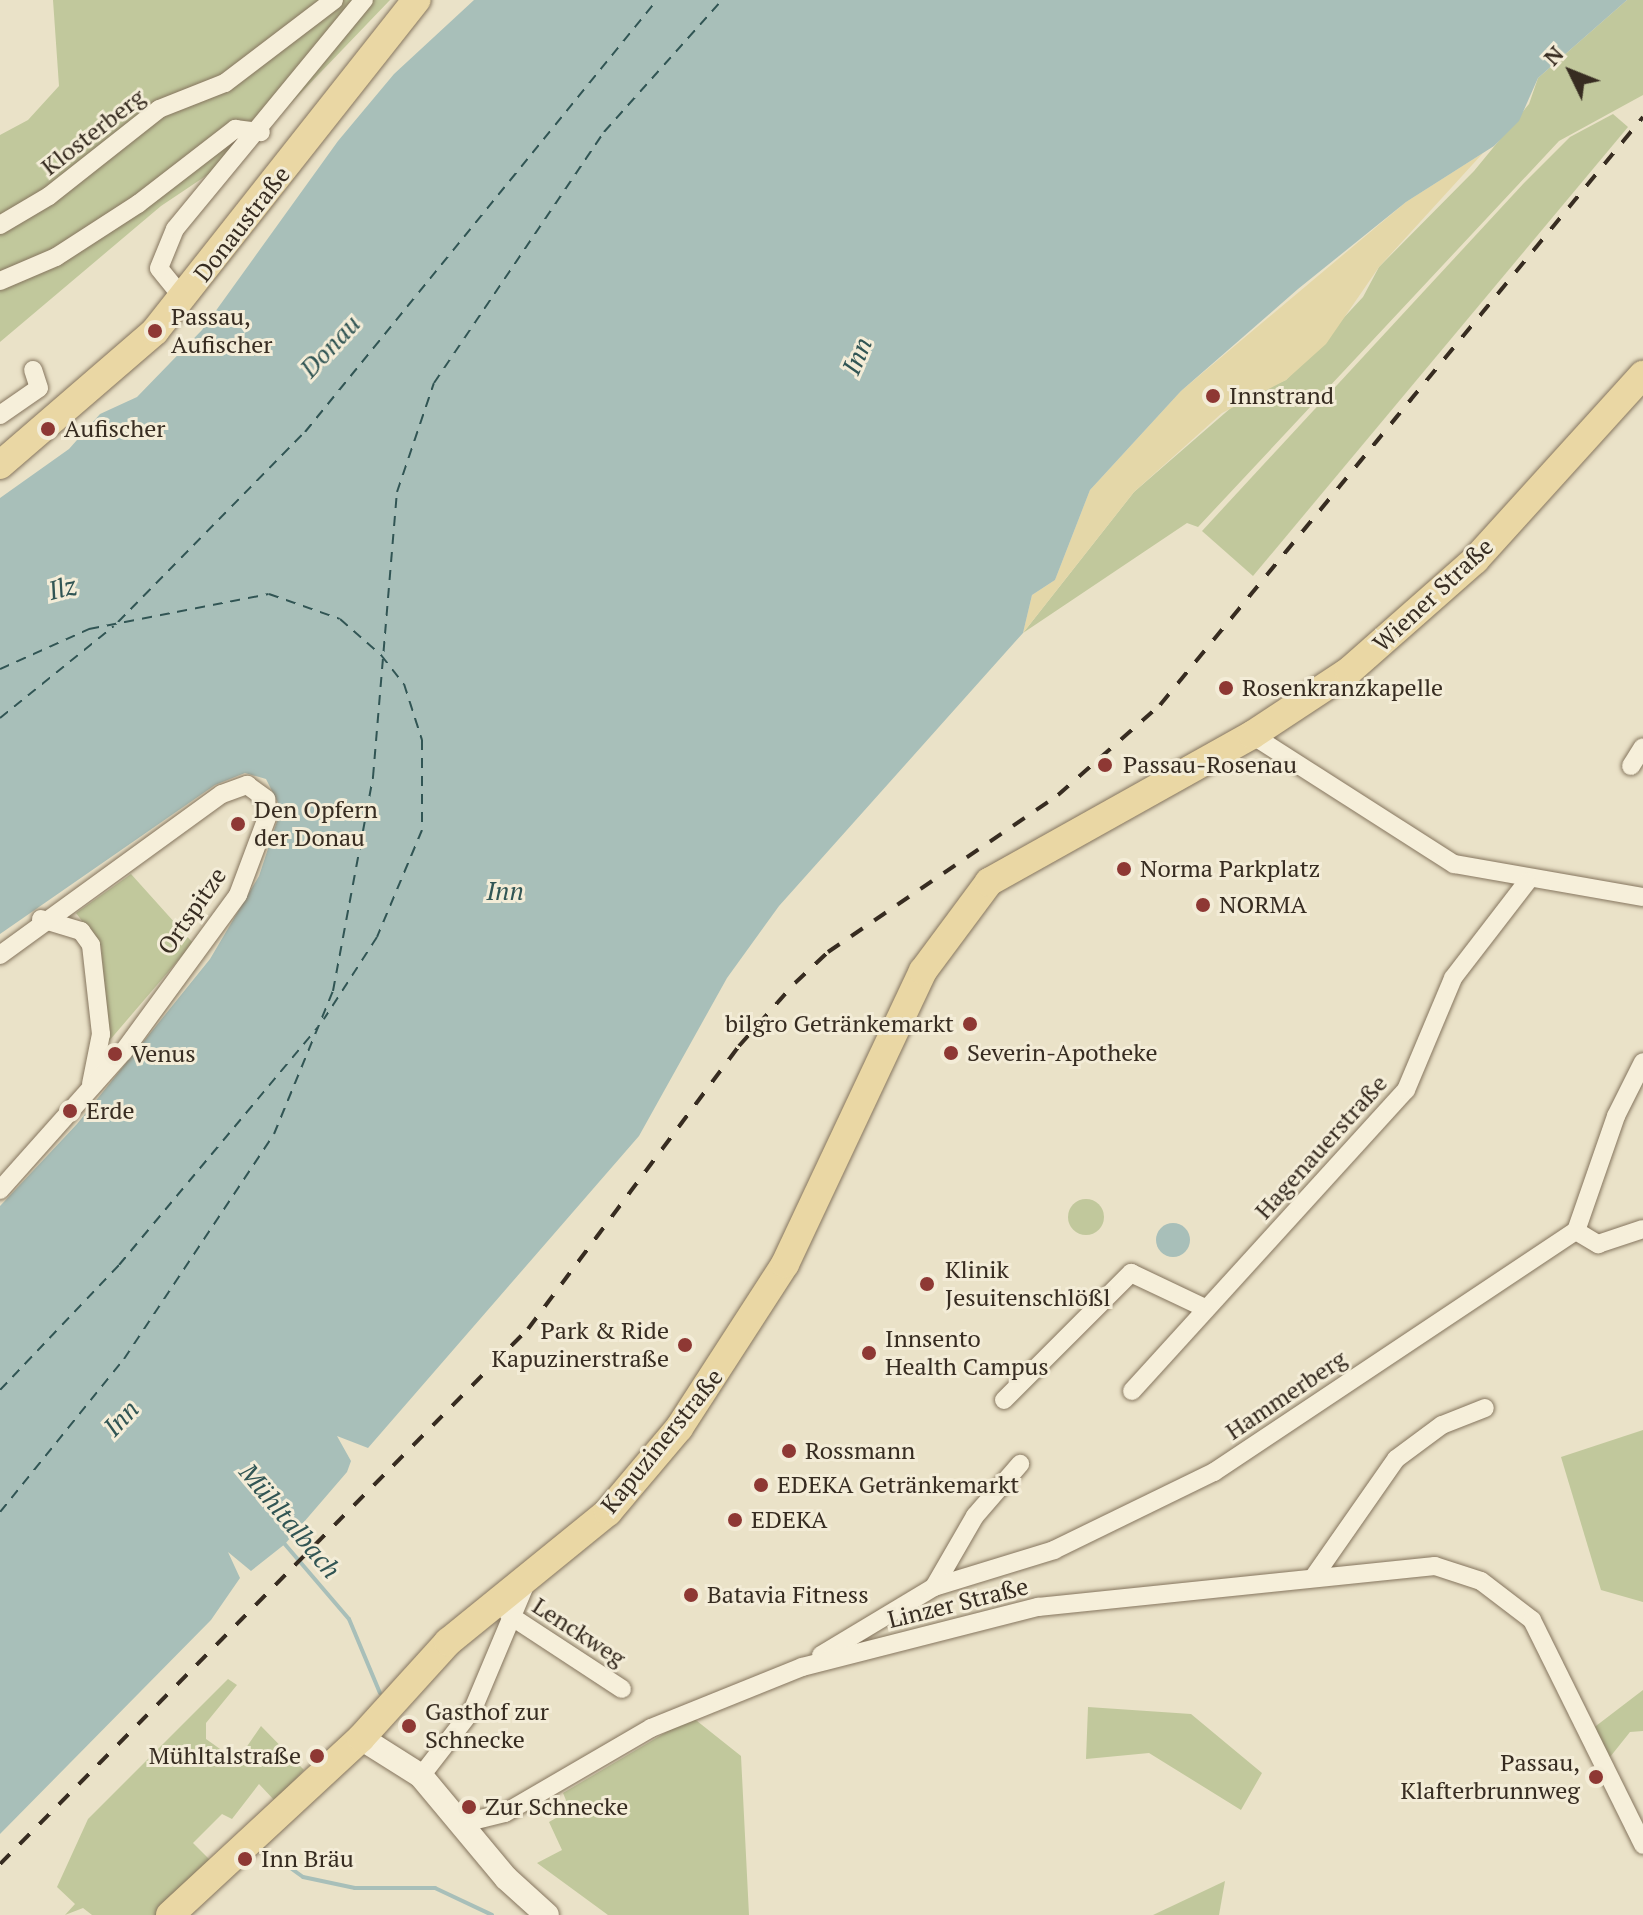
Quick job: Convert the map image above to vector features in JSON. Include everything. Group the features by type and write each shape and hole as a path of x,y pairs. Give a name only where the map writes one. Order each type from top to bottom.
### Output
{"main road":[{"name":"Donaustraße","path":"0,465 48,429 183,298 416,0"},
{"name":"Wiener Straße","path":"923,971 989,882 1252,735 1411,621 1638,390"},
{"name":"Kapuzinerstraße","path":"170,1915 361,1738 416,1672 527,1582 631,1486 735,1350 785,1264 923,971"}],"street":[{"name":"Klosterberg","path":"0,225 49,196 159,109 225,83 334,0"},
{"path":"183,298 163,278 160,256 175,229 261,132 364,0"},
{"path":"0,281 115,219 235,129 261,132"},
{"path":"0,415 39,388 33,370"},
{"path":"1252,735 1454,864 1527,882 1643,897"},
{"path":"1631,766 1643,747"},
{"name":"Ortspitze","path":"41,919 222,794 247,785 266,799 268,815 238,895 89,1090"},
{"name":"Hagenauerstraße","path":"1132,1391 1406,1090 1453,978 1527,882"},
{"path":"0,1190 89,1090 101,1034 91,945 81,931 41,919 7,950"},
{"path":"1643,1062 1616,1116 1576,1231 1598,1244 1643,1229"},
{"name":"Hammerberg","path":"802,1667 934,1587 1054,1550 1214,1472 1576,1231"},
{"path":"1004,1400 1131,1273 1205,1308"},
{"path":"1313,1578 1396,1459 1442,1425 1485,1408"},
{"name":"Hammerberg","path":"934,1587 975,1516 1020,1464"},
{"name":"Linzer Straße","path":"460,1824 505,1813 651,1728 802,1667 1038,1607 1435,1566 1459,1570 1513,1602 1546,1640 1643,1845"},
{"name":"Lenckweg","path":"421,1776 473,1709 509,1615 527,1582"},
{"name":"Lenckweg","path":"509,1615 622,1689"},
{"path":"361,1738 421,1776 460,1824 547,1915"}],"green space":[{"path":"53,0 390,0 249,147 161,206 0,342 0,135 28,120 59,86"},
{"path":"1627,0 1643,0 1643,95 1559,141 1198,527 1187,523 1023,633 1134,492 1240,400 1286,380 1363,297 1379,267 1474,171 1529,104 1538,78"},
{"path":"1613,114 1628,127 1253,576 1202,531 1524,183 1570,137"},
{"path":"131,874 193,943 109,1041 101,946 76,913"},
{"path":"1086,1199 1099,1204 1104,1217 1099,1230 1086,1235 1073,1230 1068,1217 1073,1204"},
{"path":"1643,1430 1643,1602 1601,1590 1561,1457"},
{"path":"228,1679 237,1685 206,1723 206,1739 237,1761 261,1726 304,1770 275,1801 259,1784 232,1819 222,1814 193,1843 213,1863 159,1915 92,1915 83,1908 65,1915 75,1904 57,1887 88,1819"},
{"path":"1643,1690 1643,1731 1630,1732 1606,1762 1592,1729"},
{"path":"1088,1707 1191,1714 1262,1773 1241,1810 1149,1753 1086,1759"},
{"path":"692,1717 741,1756 749,1915 608,1915 537,1863 562,1850 549,1822 570,1810 563,1793"},
{"path":"1225,1881 1219,1915 1153,1915"}],"sand":[{"name":"Innstrand","path":"1483,153 1379,267 1326,344 1286,380 1222,413 1134,492 1023,633 1032,595 1055,580 1090,490 1181,391 1406,202"}],"water":[{"name":"Inn","path":"474,0 1627,0 1538,78 1519,121 1494,146 1406,202 1298,289 1181,391 1090,490 1055,580 1032,595 1023,633 779,906 727,978 639,1136 368,1448 337,1436 351,1461 347,1472 285,1544 251,1571 228,1552 240,1578 211,1620 0,1834 0,1206 77,1124 210,959 259,876 281,809 266,779 245,773 215,785 0,934 0,498 69,449 100,414 137,397 202,330 338,141 394,74"},
{"path":"1173,1223 1185,1228 1190,1240 1185,1252 1173,1257 1161,1252 1156,1240 1161,1228"}],"waterway":[{"name":"Mühltalbach","path":"283,1542 349,1619 380,1693"},
{"path":"260,1846 303,1877 355,1888 435,1888 492,1915"}],"ferry route":[{"path":"118,622 305,432 657,0"},
{"path":"0,1512 124,1359 274,1134 333,991 373,777 397,492 434,383 604,132 722,0"},
{"path":"0,669 89,629 269,594 340,619 381,655 404,684 422,740 422,830 377,937 324,1019"},
{"path":"0,718 114,626"},
{"path":"0,1390 119,1265 318,1027"}],"railway":[{"path":"0,1864 528,1329 739,1046 795,983 828,952 1058,795 1160,705 1643,117"}],"place":[{"name":"Passau, Aufischer","path":"155,331"},
{"name":"Innstrand","path":"1213,396"},
{"name":"Aufischer","path":"48,429"},
{"name":"Rosenkranzkapelle","path":"1226,688"},
{"name":"Passau-Rosenau","path":"1105,765"},
{"name":"Den Opfern der Donau","path":"238,824"},
{"name":"Norma Parkplatz","path":"1124,869"},
{"name":"NORMA","path":"1203,905"},
{"name":"bilgro Getränkemarkt","path":"970,1024"},
{"name":"Severin-Apotheke","path":"951,1053"},
{"name":"Venus","path":"115,1054"},
{"name":"Erde","path":"70,1111"},
{"name":"Klinik Jesuitenschlößl","path":"927,1284"},
{"name":"Park & Ride Kapuzinerstraße","path":"685,1345"},
{"name":"Innsento Health Campus","path":"869,1353"},
{"name":"Rossmann","path":"789,1451"},
{"name":"EDEKA Getränkemarkt","path":"761,1485"},
{"name":"EDEKA","path":"735,1520"},
{"name":"Batavia Fitness","path":"691,1595"},
{"name":"Gasthof zur Schnecke","path":"409,1726"},
{"name":"Mühltalstraße","path":"317,1756"},
{"name":"Passau, Klafterbrunnweg","path":"1596,1777"},
{"name":"Zur Schnecke","path":"469,1807"},
{"name":"Inn Bräu","path":"245,1859"}],"water label":[{"name":"Donau","path":"330,346"},
{"name":"Ilz","path":"62,588"}]}
